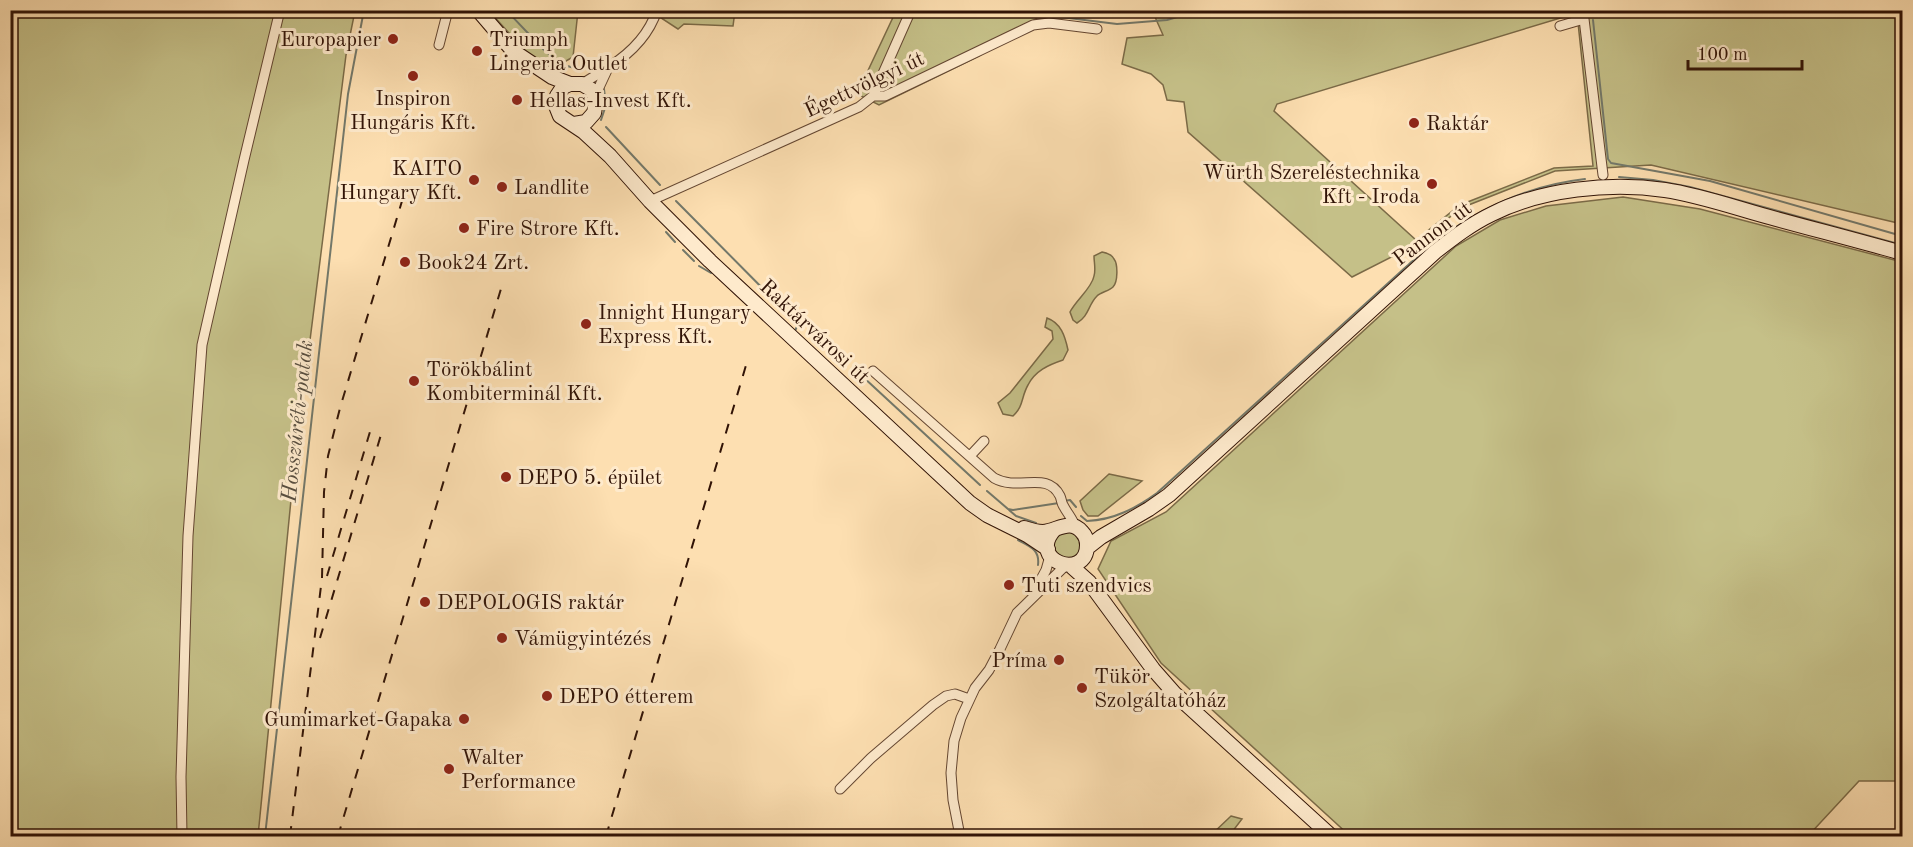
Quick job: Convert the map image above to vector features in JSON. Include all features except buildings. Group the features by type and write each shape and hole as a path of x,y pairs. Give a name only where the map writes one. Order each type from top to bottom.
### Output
{"main road":[{"name":"Raktárvárosi út","path":"478,10 522,61 549,83 557,96 556,106 563,119 574,124 610,156 650,201 756,305 970,504 1027,535 1049,552 1057,562 1068,565 1084,577 1124,628"},
{"name":"Raktárvárosi út","path":"516,53 545,73 592,90 596,96"},
{"path":"557,96 563,87 576,84"},
{"path":"574,124 586,122 592,117 596,109 596,96"},
{"name":"Raktárvárosi út","path":"592,117 596,135 610,156"},
{"name":"Pannon út","path":"1086,551 1169,495 1435,252 1465,229 1493,213 1569,191 1604,186 1665,190 1902,253"},
{"name":"Pannon út","path":"1076,527 1088,530 1102,528 1136,517"},
{"name":"Raktárvárosi út","path":"1003,523 1038,532 1067,525 1076,527"},
{"path":"1076,527 1085,537 1086,551 1094,578 1124,628 1153,669 1175,693 1331,837"},
{"path":"1049,552 1048,540 1056,528"},
{"path":"1068,565 1078,562 1086,551"}],"street":[{"path":"182,837 181,777 188,536 202,345 280,10"},
{"path":"439,45 448,10"},
{"path":"609,67 630,53 636,46 651,24 657,10"},
{"path":"873,96 912,10"},
{"path":"1560,26 1584,19 1603,175"},
{"name":"Égettvölgyi út","path":"650,201 859,106 873,96 885,96 1033,25 1049,23 1097,28"},
{"path":"576,84 608,68 596,96"},
{"path":"873,371 994,478 1006,484 1038,482 1049,484 1060,496 1076,527"},
{"path":"970,456 984,441"},
{"path":"1056,528 1063,505"},
{"path":"1033,596 1046,570 1049,552"},
{"path":"960,837 953,800 951,766 956,733 969,699 989,670 1017,613 1068,565"},
{"path":"840,789 871,758 933,705 946,696 955,694 969,699"}],"shaded area":[{"path":"10,11 355,11 346,55 295,459 258,836 11,836"},
{"path":"489,11 578,11 573,57 554,68 528,54"},
{"path":"660,11 735,11 733,26 684,24 678,29 658,16"},
{"path":"896,11 1902,11 1902,224 1651,165 1555,171 1461,208 1417,244 1352,277 1188,132 1184,102 1167,100 1163,85 1151,74 1122,64 1127,38 1163,35 1155,17 1037,18 979,56 879,105 857,94","holes":["1577,13 1593,166 1554,168 1460,205 1416,240 1274,111 1277,104"]},
{"path":"1623,197 1700,209 1902,262 1902,781 1859,781 1808,836 1350,836 1161,663 1098,569 1111,541 1166,512 1456,246 1500,220 1546,206"},
{"path":"1102,252 1113,257 1115,261 1117,273 1115,285 1097,296 1084,317 1077,323 1070,312 1093,280 1094,256"},
{"path":"1047,318 1059,327 1068,350 1063,360 1047,366 1034,376 1026,389 1019,409 1013,416 1003,414 998,403 1010,393 1053,339 1052,331 1045,327"},
{"path":"1109,474 1142,481 1098,516 1088,516 1080,501"},
{"path":"1071,531 1081,538 1080,554 1069,560 1055,553 1053,540 1059,533"},
{"path":"1231,816 1242,819 1229,836 1210,836"}],"waterway":[{"name":"Hosszúréti-patak","path":"265,836 348,94 364,10"},
{"path":"506,10 545,51 563,65 579,69"},
{"path":"1044,15 1117,24 1167,20 1201,10"},
{"path":"1593,20 1608,159 1611,163 1710,181 1902,236"},
{"path":"601,120 606,105 604,89"},
{"path":"606,127 660,185"},
{"path":"1619,177 1690,187 1902,245"},
{"path":"1081,516 1087,521 1115,516 1141,504 1157,493 1429,246 1447,233 1483,211 1522,194 1542,187 1585,179"},
{"path":"676,201 798,324 795,331"},
{"path":"666,232 675,242"},
{"path":"683,250 694,261"},
{"path":"699,266 711,273"},
{"path":"862,376 980,485"},
{"path":"987,491 1008,509 1013,510 1059,503"},
{"path":"1064,501 1070,500 1076,507"},
{"path":"1009,510 1016,516 1036,523"},
{"path":"1018,540 1030,546 1035,552 1038,565"}],"railway":[{"path":"290,836 322,578 324,492 328,456 340,408 402,201"},
{"path":"338,836 503,282"},
{"path":"606,836 747,362"},
{"path":"327,576 372,425"},
{"path":"320,638 383,428"}],"place":[{"name":"Europapier","path":"393,39"},
{"name":"Triumph Lingeria Outlet","path":"477,51"},
{"name":"Inspiron Hungáris Kft.","path":"413,76"},
{"name":"Hellas-Invest Kft.","path":"517,100"},
{"name":"Raktár","path":"1414,123"},
{"name":"KAITO Hungary Kft.","path":"474,180"},
{"name":"Würth Szereléstechnika Kft - Iroda","path":"1432,184"},
{"name":"Landlite","path":"502,187"},
{"name":"Fire Strore Kft.","path":"464,228"},
{"name":"Book24 Zrt.","path":"405,262"},
{"name":"Innight Hungary Express Kft.","path":"586,324"},
{"name":"Törökbálint Kombiterminál Kft.","path":"414,381"},
{"name":"DEPO 5. épület","path":"506,477"},
{"name":"Tuti szendvics","path":"1009,585"},
{"name":"DEPOLOGIS raktár","path":"425,602"},
{"name":"Vámügyintézés","path":"502,638"},
{"name":"Príma","path":"1059,660"},
{"name":"Tükör Szolgáltatóház","path":"1082,688"},
{"name":"DEPO étterem","path":"547,696"},
{"name":"Gumimarket-Gapaka","path":"464,719"},
{"name":"Walter Performance","path":"449,769"}]}
